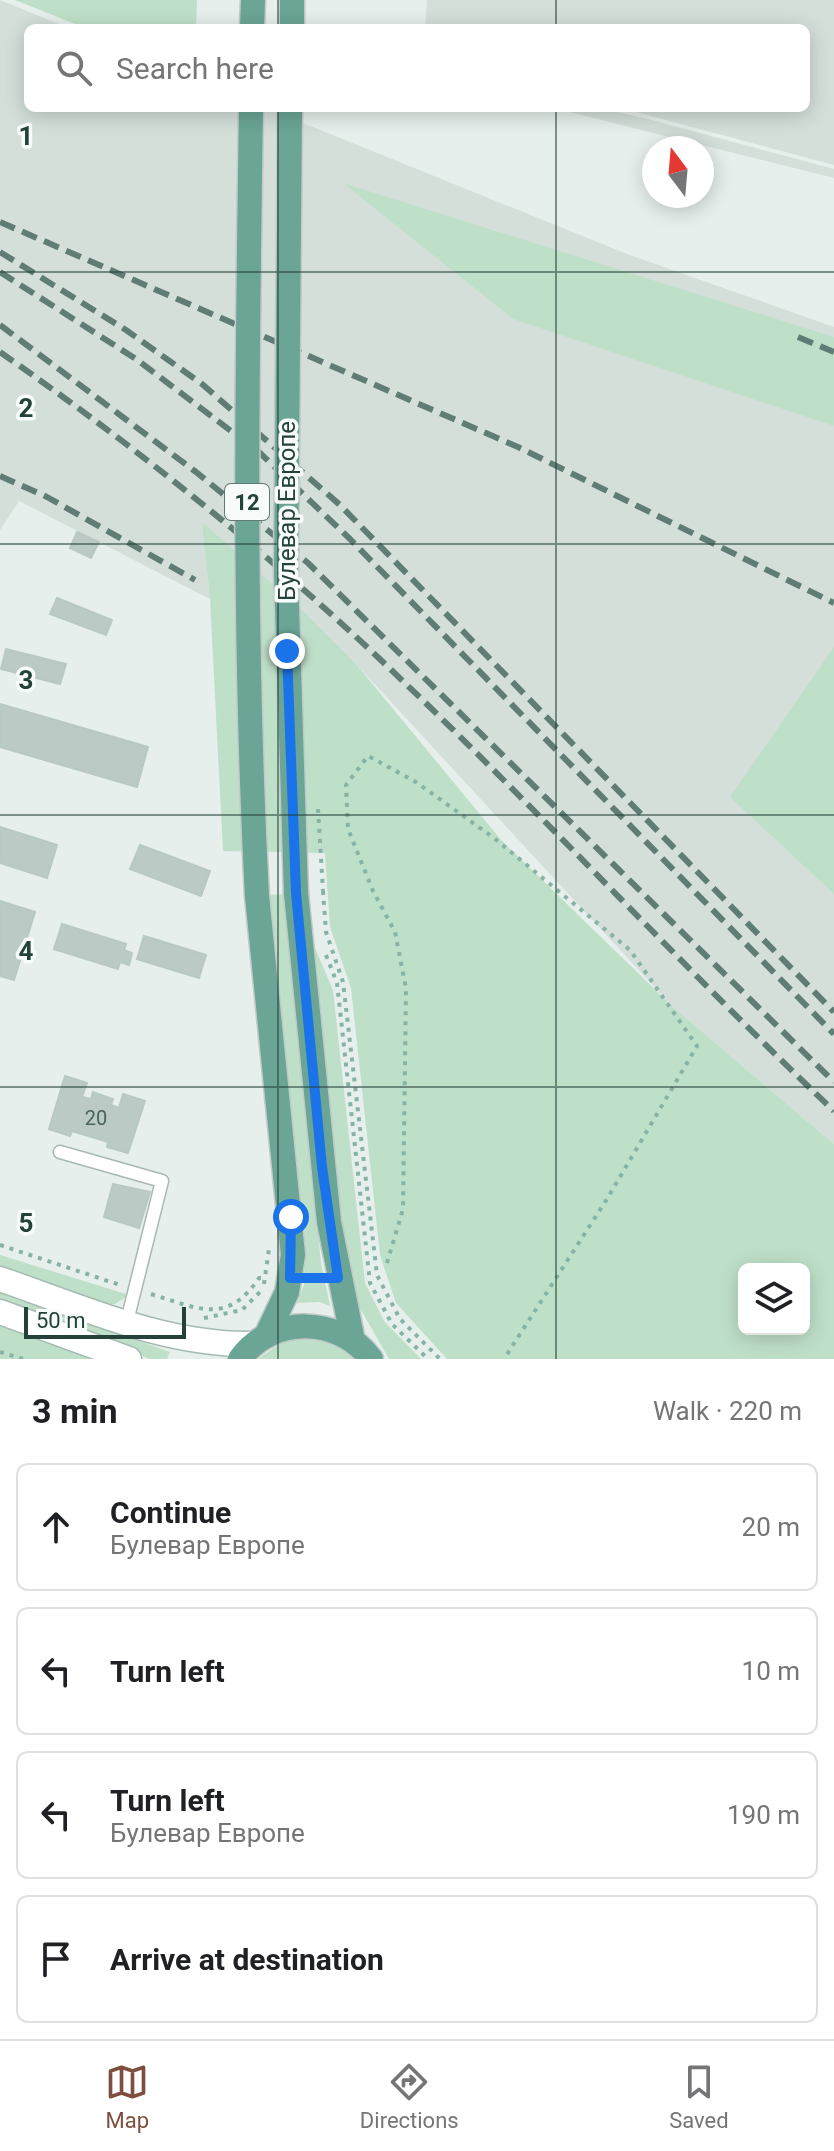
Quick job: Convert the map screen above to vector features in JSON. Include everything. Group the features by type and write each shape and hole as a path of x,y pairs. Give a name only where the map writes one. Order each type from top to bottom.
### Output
{"main road":[{"path":"252,24 253,0"},
{"path":"292,0 292,24"},
{"name":"Булевар Европе","path":"251,112 248,731 257,896 291,1217 290,1278 279,1315 253,1346"},
{"name":"Булевар Европе","path":"290,112 287,605 329,1222 353,1341"},
{"path":"0,1279 186,1340 253,1346 291,1327 317,1326 353,1341 371,1359"},
{"path":"0,1312 129,1359"}],"lane":[{"path":"60,1152 162,1181 127,1321"}],"path":[{"path":"387,1263 403,1209 406,988 395,932 373,891 348,829 346,785 368,756 416,782 494,838 630,950 697,1046 607,1199 504,1359"},
{"path":"318,796 326,932 343,982 377,1275 400,1319 440,1359"},
{"path":"306,892 321,944 337,983 368,1277 392,1324 428,1359"},
{"path":"0,1245 205,1310 219,1310 243,1298 259,1278 290,1278"},
{"path":"368,1277 377,1275"},
{"path":"205,1316 242,1310 264,1284"},
{"path":"0,1352 23,1359"}],"shaded area":[{"path":"0,0 59,24 24,24 24,112 276,112 627,254 834,327 834,1144 672,1006 356,664 203,523 210,599 19,501 0,530"},
{"path":"427,0 834,0 834,165 636,112 810,112 810,24 425,24"},
{"path":"569,112 617,112 711,136 665,136"},
{"path":"714,137 834,169 834,178 714,148"}],"green space":[{"path":"15,0 197,0 196,24 75,24"},
{"path":"343,183 834,337 834,426 513,319"},
{"path":"202,522 302,610 356,664 502,841 672,1006 834,1144 834,1359 447,1359 396,1303 380,1255 351,988 330,927 325,853 223,851 210,599"},
{"path":"834,647 834,894 730,797"},
{"path":"286,894 321,1263 330,1306 320,1302 297,1303 304,1285 305,1244 269,895"},
{"path":"315,948 333,990 365,1283 384,1321 421,1359 389,1359 357,1303 345,1260"},
{"path":"0,1255 129,1295 115,1304 98,1304 0,1268"},
{"path":"0,1291 170,1352 167,1359 150,1359 0,1302"},
{"path":"0,1326 94,1358 95,1359 0,1359"},
{"path":"306,1337 340,1346 356,1359 258,1359 284,1341"}],"building":[{"path":"77,532 99,542 91,558 70,548"},
{"path":"57,598 112,620 106,635 50,614"},
{"path":"6,649 66,664 60,684 1,669"},
{"path":"0,704 148,747 137,787 0,747"},
{"path":"0,827 57,845 47,878 0,863"},
{"path":"140,845 210,871 201,896 130,869"},
{"path":"0,901 35,912 14,980 0,976"},
{"path":"62,924 126,944 124,950 132,953 129,965 120,962 118,969 54,949"},
{"path":"144,936 206,955 199,978 137,959"},
{"path":"65,1076 87,1083 82,1097 91,1099 93,1092 113,1099 111,1105 119,1108 123,1094 145,1101 128,1153 107,1147 108,1142 72,1131 70,1136 49,1129"},
{"path":"113,1184 150,1192 139,1228 104,1217"}],"railway":[{"path":"0,222 518,447 834,603"},
{"path":"0,252 126,330 202,384 340,505 834,1012"},
{"path":"0,272 136,359 260,453 350,539 834,1034"},
{"path":"0,325 196,472 308,563 834,1082"},
{"path":"798,337 834,352"},
{"path":"0,352 189,493 324,607 485,762 834,1111"},
{"path":"0,476 47,497 195,580"}],"route":[{"path":"287,651 296,893 322,1167 338,1278 290,1278 293,1255 291,1217"}]}
